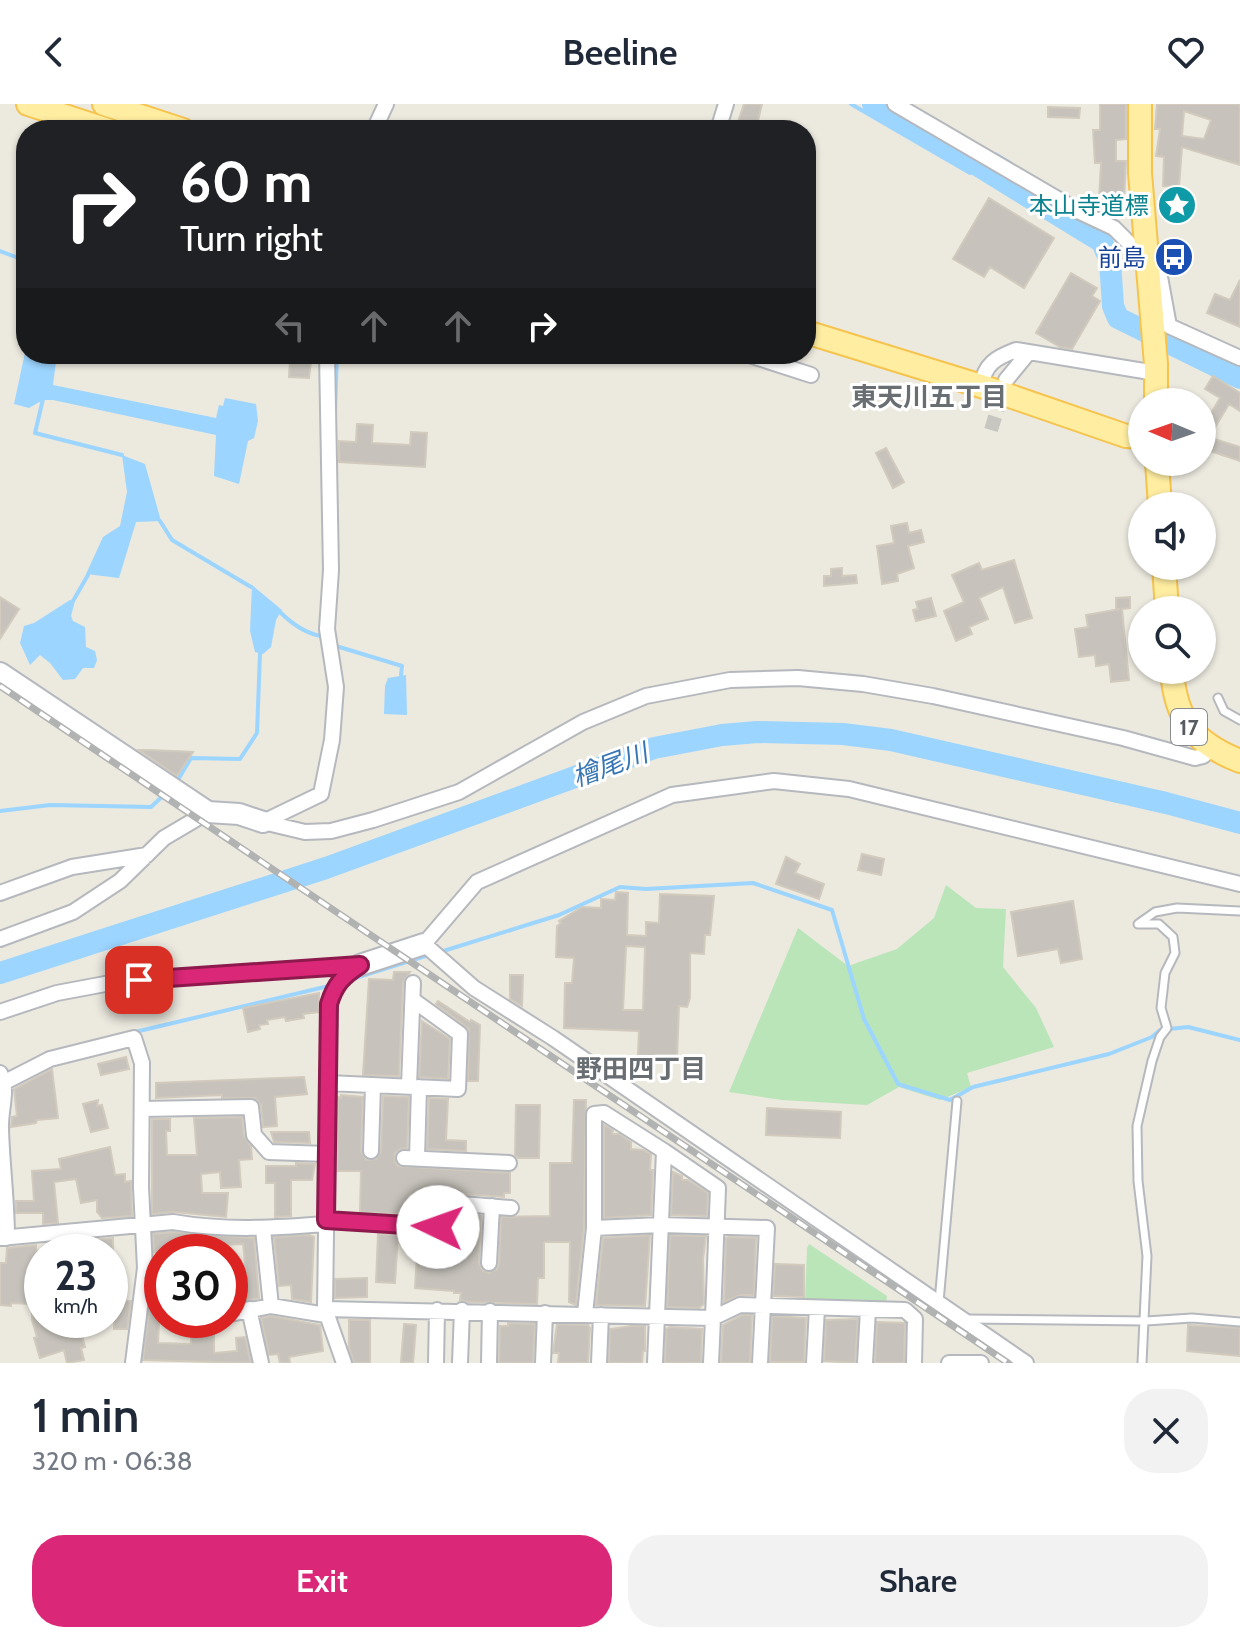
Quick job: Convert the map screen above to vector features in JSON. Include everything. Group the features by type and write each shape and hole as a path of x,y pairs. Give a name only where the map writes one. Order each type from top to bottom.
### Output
{"main road":[{"path":"28,104 77,120"},
{"path":"104,104 153,120"},
{"path":"1140,104 1140,173 1156,388"},
{"path":"816,335 1128,436"},
{"name":"17","path":"1173,684 1182,719 1213,747 1240,761"}],"street":[{"path":"895,104 1080,212 1114,228 1128,242 1149,273 1160,277 1169,326 1240,358"},
{"path":"981,386 984,371 996,357 1016,350 1156,368 1169,336 1175,331"},
{"path":"1006,380 1029,352"},
{"path":"263,822 321,794 332,740 336,687 327,629 331,570 327,364"},
{"path":"777,364 811,375"},
{"path":"0,673 208,812 239,814 305,832 331,831 459,792 583,722 646,696 730,680 798,678 863,684 962,702 1123,738 1195,758 1203,756 1213,747"},
{"path":"344,1363 325,1312 329,1004 334,988 343,975 360,965 424,944 477,882 672,795 774,781 849,789 1240,884"},
{"path":"0,939 73,912 120,881 164,838 208,812"},
{"path":"0,893 72,867 147,855"},
{"path":"424,944 474,988 553,1038 1026,1363"},
{"path":"0,1012 57,993 121,981 360,965"},
{"path":"413,983 411,1158 484,1168 509,1163"},
{"path":"328,1083 458,1089 460,1034 413,1000"},
{"path":"133,1363 145,1268 144,1224 141,1187 142,1063 134,1038 50,1059 2,1077 4,1238 144,1224 173,1222 202,1227 263,1229 326,1222 438,1233 438,1202 511,1208"},
{"path":"371,1151 373,1085"},
{"path":"142,1109 251,1107 254,1135 269,1152 327,1154"},
{"path":"585,1314 594,1228 594,1114 604,1113 718,1188 711,1363"},
{"path":"655,1363 664,1151"},
{"path":"489,1263 492,1206"},
{"path":"594,1228 661,1225 767,1228 760,1363"},
{"path":"263,1229 271,1306"},
{"path":"261,1363 249,1309 271,1306 325,1312 462,1310 713,1318 740,1305 905,1310 915,1319 914,1363"},
{"path":"814,1363 817,1308"},
{"path":"436,1363 437,1310"},
{"path":"460,1363 462,1310"},
{"path":"865,1363 868,1310"},
{"path":"489,1363 490,1311"},
{"path":"543,1363 545,1313"},
{"path":"599,1363 601,1315"},
{"path":"949,1363 981,1363"}],"lane":[{"path":"1218,698 1224,711 1240,720"},
{"path":"1142,1363 1147,1256 1138,1181 1137,1126 1152,1061 1160,1037 1167,1028 1161,1008 1165,973 1175,953 1173,937 1159,924 1138,924 1155,912 1177,908 1240,911"},
{"path":"939,1304 957,1101"},
{"path":"960,1319 1146,1321 1192,1318 1240,1322"}],"green space":[{"path":"946,885 976,908 1006,909 1003,967 1036,1008 1054,1047 967,1073 971,1087 940,1100 899,1087 867,1105 782,1100 729,1092 798,928 848,966 897,949 934,918"},
{"path":"809,1244 887,1296 886,1303 805,1303"}],"water":[{"path":"23,364 56,364 53,385 216,418 219,405 223,406 225,398 256,404 258,421 254,438 248,441 239,484 214,476 216,435 53,400 43,400 29,408 14,404"},
{"path":"122,455 145,464 161,521 136,522 119,578 86,574 103,537 120,526 127,492"},
{"path":"252,585 282,610 276,620 271,647 263,654 255,652 250,631"},
{"path":"70,600 75,601 71,616 73,621 85,627 86,647 95,651 97,660 94,668 83,668 75,679 63,680 40,655 30,665 20,643 24,626"},
{"path":"406,675 407,715 384,714 388,678"}],"building":[{"path":"744,104 762,104 758,120 739,120"},
{"path":"1100,104 1126,104 1126,139 1116,140 1116,161 1126,161 1124,200 1099,200 1101,163 1095,163 1093,130 1100,130"},
{"path":"1157,104 1240,104 1240,165 1182,147 1179,187 1163,186 1164,157 1156,156 1160,129 1155,129","holes":["1184,111 1211,120 1204,139 1182,136"]},
{"path":"1048,107 1080,108 1079,118 1048,117"},
{"path":"989,198 1054,238 1024,288 990,267 984,277 953,259"},
{"path":"1071,273 1097,288 1092,296 1100,301 1072,349 1060,347 1036,333"},
{"path":"1240,280 1240,327 1207,313 1215,294 1230,300"},
{"path":"290,364 311,364 309,378 289,377"},
{"path":"1213,376 1240,393 1240,411 1229,404 1216,426 1216,405 1220,398 1216,396 1216,388 1206,388"},
{"path":"357,424 373,425 372,443 410,445 411,432 427,433 425,467 339,462 339,441 356,442"},
{"path":"1216,440 1240,447 1240,461 1216,453"},
{"path":"886,448 904,482 893,488 876,453"},
{"path":"907,523 909,533 921,530 924,542 908,546 914,568 897,574 898,581 882,584 877,546 894,543 891,526"},
{"path":"1014,560 1032,618 1015,623 1003,587 979,598 988,619 969,627 972,634 956,641 944,611 964,602 952,575 979,563 982,570"},
{"path":"842,568 842,576 856,575 857,583 824,586 824,576 831,576 831,569"},
{"path":"0,597 19,609 0,639"},
{"path":"1128,597 1128,608 1122,609 1128,680 1111,682 1109,664 1096,666 1095,655 1079,657 1075,629 1088,627 1086,615 1120,609 1116,609 1116,598"},
{"path":"931,598 936,616 916,621 913,610 918,609 916,602"},
{"path":"139,750 149,750 193,752 177,776"},
{"path":"862,854 884,859 881,875 858,870"},
{"path":"786,857 800,864 795,873 824,884 819,899 776,884"},
{"path":"616,892 628,893 627,935 646,936 646,922 659,923 660,894 714,896 710,935 705,935 704,954 690,953 690,998 687,1007 679,1006 677,1057 638,1055 639,1031 564,1028 565,983 572,983 574,958 556,957 557,926 561,923 559,921 582,907 601,908 601,899 615,900","holes":["626,946 645,947 643,1010 623,1010"]},
{"path":"1073,901 1082,959 1061,963 1058,949 1018,956 1011,912"},
{"path":"394,972 410,972 403,983 399,1076 363,1075 369,979 393,980"},
{"path":"510,975 523,975 522,1006 510,999"},
{"path":"319,993 319,1012 286,1021 285,1017 267,1020 268,1024 259,1025 260,1029 248,1032 243,1008"},
{"path":"438,1001 480,1025 478,1081 468,1081 469,1029 436,1004"},
{"path":"422,1021 450,1039 448,1079 419,1077"},
{"path":"126,1057 129,1069 101,1075 98,1064"},
{"path":"52,1069 58,1118 11,1127 12,1117 17,1116 14,1089"},
{"path":"304,1077 307,1094 275,1097 277,1126 263,1127 261,1105 255,1098 222,1098 222,1095 156,1098 156,1083"},
{"path":"341,1095 363,1097 361,1151 366,1160 376,1159 381,1152 383,1096 409,1097 407,1148 395,1153 398,1166 510,1173 510,1193 504,1193 504,1197 439,1192 427,1195 426,1216 360,1212 361,1171 337,1171 338,1097 341,1098"},
{"path":"429,1098 448,1099 446,1140 466,1141 466,1151 427,1149"},
{"path":"98,1100 97,1106 102,1105 108,1128 91,1132 83,1104"},
{"path":"574,1100 586,1100 584,1227 576,1305 569,1302 570,1242 544,1242 544,1278 538,1278 537,1304 468,1302 460,1300 461,1293 454,1291 415,1288 417,1253 443,1254 448,1240 448,1216 481,1216 479,1263 483,1271 489,1273 499,1264 501,1217 550,1216 550,1163 572,1163"},
{"path":"516,1105 540,1105 539,1158 518,1158 515,1155"},
{"path":"767,1108 841,1112 840,1138 766,1135"},
{"path":"242,1117 244,1136 251,1146 252,1159 239,1160 241,1187 221,1188 220,1172 201,1174 202,1193 228,1193 226,1217 174,1212 152,1214 152,1119 170,1119 170,1131 166,1131 167,1155 197,1155 194,1118"},
{"path":"604,1125 613,1130 612,1134 619,1134 631,1142 631,1149 651,1154 651,1215 604,1218"},
{"path":"271,1132 309,1132 310,1143 274,1142"},
{"path":"110,1147 115,1175 125,1174 125,1182 131,1181 132,1216 102,1218 97,1212 97,1200 81,1203 76,1179 54,1182 58,1223 43,1224 43,1213 16,1213 16,1201 34,1201 32,1171 61,1169 59,1159"},
{"path":"296,1163 315,1164 312,1180 291,1180 291,1216 275,1217 275,1183 266,1183 266,1166 296,1166"},
{"path":"673,1172 708,1193 707,1216 671,1215"},
{"path":"173,1232 200,1234 153,1234"},
{"path":"378,1234 398,1235 395,1283 376,1282"},
{"path":"650,1235 645,1306 596,1305 603,1238"},
{"path":"670,1235 706,1236 704,1304 699,1308 667,1307"},
{"path":"274,1237 314,1237 311,1302 292,1299 291,1285 279,1286"},
{"path":"248,1238 254,1238 259,1298 248,1300"},
{"path":"726,1238 756,1238 754,1295 740,1295 724,1302"},
{"path":"24,1246 24,1304 0,1305 0,1263 6,1263 7,1248"},
{"path":"775,1264 804,1265 804,1297 773,1296"},
{"path":"367,1278 367,1297 335,1298 335,1279"},
{"path":"742,1315 752,1315 750,1363 721,1363 723,1325"},
{"path":"271,1316 320,1325 323,1351 289,1357 290,1363 280,1363 278,1354 269,1355 261,1318"},
{"path":"772,1316 806,1318 804,1362 770,1362"},
{"path":"858,1319 855,1363 824,1361 826,1320"},
{"path":"349,1320 370,1320 370,1363 354,1363 349,1347"},
{"path":"877,1322 905,1323 904,1363 875,1363"},
{"path":"508,1323 535,1324 533,1363 499,1363 500,1326 508,1326"},
{"path":"404,1324 416,1325 413,1363 401,1362"},
{"path":"557,1324 588,1325 588,1363 558,1363 559,1353 553,1353"},
{"path":"1188,1325 1240,1328 1240,1356 1187,1351"},
{"path":"645,1326 642,1363 609,1363 610,1329"},
{"path":"666,1329 702,1329 701,1363 665,1363"},
{"path":"34,1338 83,1338 84,1360 67,1363 64,1350 40,1358"},
{"path":"146,1338 158,1338 158,1343 191,1344 191,1338 214,1338 214,1353 237,1351 236,1338 245,1338 251,1363 143,1360"}],"waterway":[{"path":"851,104 970,173"},
{"path":"873,104 1102,242 1110,261 1113,306 1118,318 1240,378"},
{"path":"995,154 1010,163"},
{"path":"1073,200 1088,207"},
{"path":"0,251 16,257"},
{"path":"335,410 337,364"},
{"path":"43,399 35,433 122,455"},
{"path":"160,521 172,540 251,587"},
{"path":"73,601 88,575"},
{"path":"280,612 301,629 326,637"},
{"path":"335,642 336,646 402,666 401,675"},
{"path":"176,783 191,758 240,759 257,733 260,653"},
{"name":"檜尾川","path":"0,973 326,868 654,748 722,735 757,732 843,734 891,740 1240,823"},
{"path":"0,811 50,805 151,807 167,792"},
{"path":"440,952 559,915 620,887 646,889 753,883 832,910 864,1019 898,1084 950,1100 973,1087 1109,1054 1152,1037 1160,1030 1188,1027 1240,1040"},
{"path":"349,980 432,954"},
{"path":"135,1032 333,985"}],"tunnel":[{"path":"991,430 1004,388"}],"railway":[{"path":"0,686 1008,1363"}],"place":[{"name":"本山寺道標","path":"1177,205"},
{"name":"前島","path":"1174,257"}],"district":[{"name":"東天川五丁目","path":"929,397"},
{"name":"野田四丁目","path":"641,1069"}],"route":[{"path":"139,980 360,965 343,975 334,988 329,1004 326,1220 438,1227"}]}
